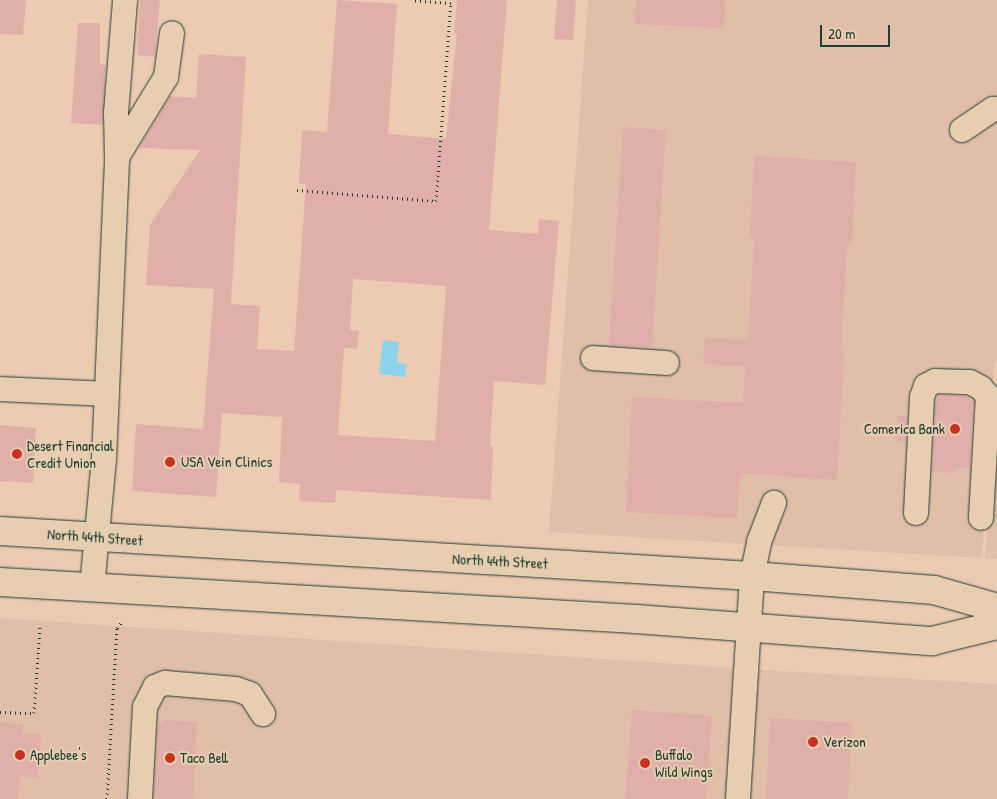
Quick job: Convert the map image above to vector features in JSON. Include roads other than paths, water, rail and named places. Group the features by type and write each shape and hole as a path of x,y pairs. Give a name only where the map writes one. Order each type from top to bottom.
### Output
{"main road":[{"name":"North 44th Street","path":"0,531 752,576 934,590 997,608"},
{"path":"0,582 748,627 932,641 997,626"}],"street":[{"path":"92,588 107,394 116,113 124,0"},
{"path":"116,157 166,77 172,33"},
{"path":"962,130 993,109 997,109"},
{"path":"593,358 667,363"},
{"path":"908,513 922,397 926,386 935,380 970,382 982,388 988,396 981,518"},
{"path":"0,389 107,394"},
{"path":"738,799 752,576 759,542 774,504"},
{"path":"140,799 144,707 155,687 165,683 236,689 250,694 263,714"}],"water":[{"path":"383,340 399,342 397,363 407,364 405,377 379,374"}],"place":[{"name":"Comerica Bank","path":"955,429"},
{"name":"Desert Financial Credit Union","path":"17,454"},
{"name":"USA Vein Clinics","path":"170,462"},
{"name":"Verizon","path":"813,742"},
{"name":"Applebee's","path":"20,755"},
{"name":"Taco Bell","path":"170,758"},
{"name":"Buffalo Wild Wings","path":"645,763"}]}
